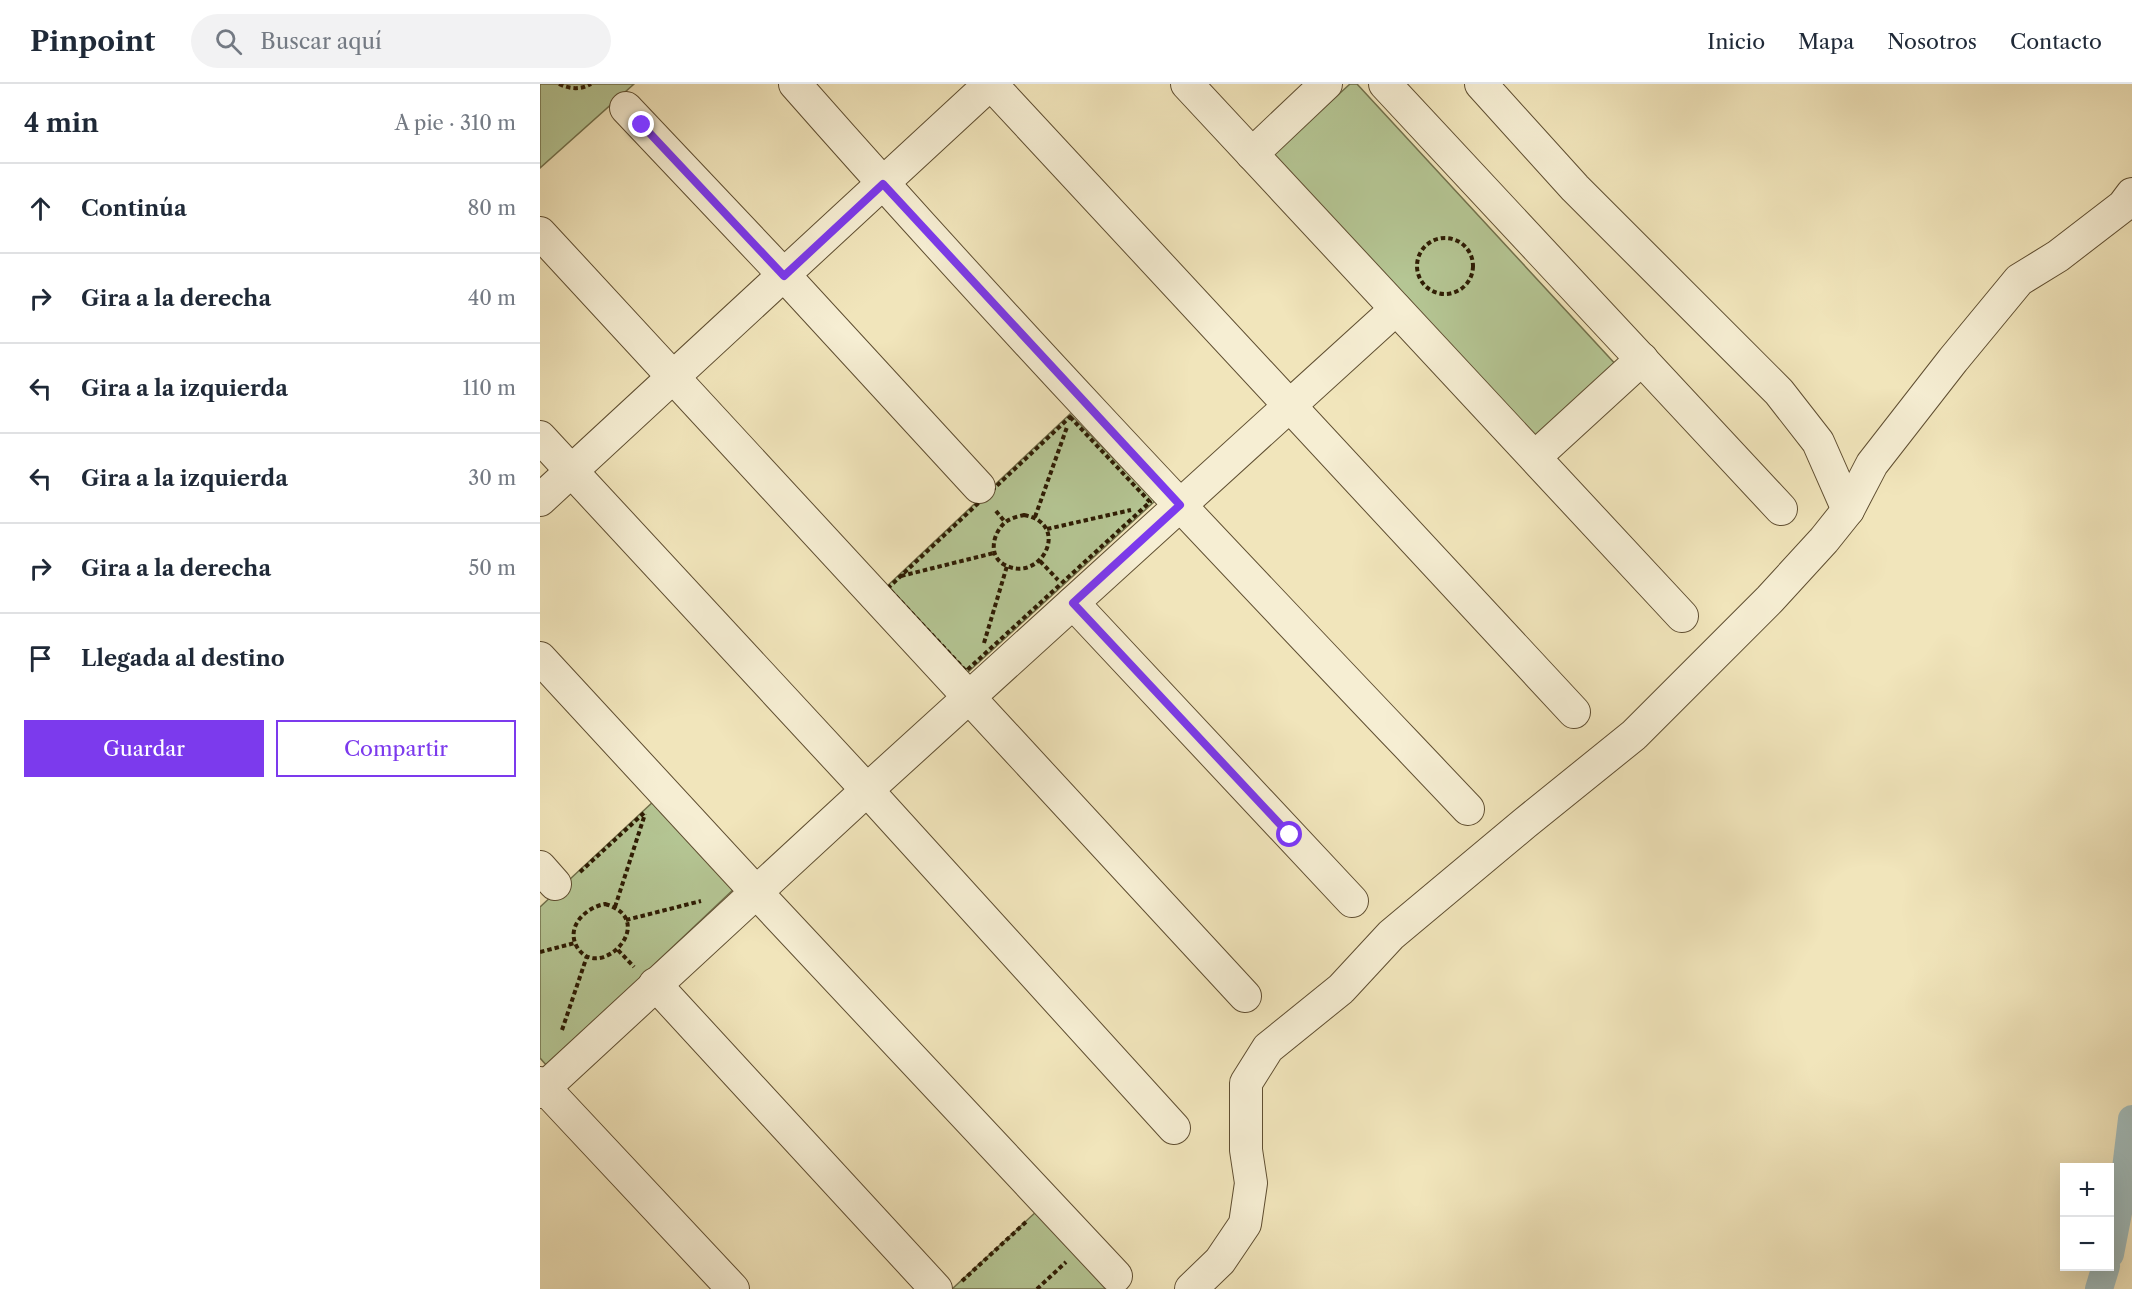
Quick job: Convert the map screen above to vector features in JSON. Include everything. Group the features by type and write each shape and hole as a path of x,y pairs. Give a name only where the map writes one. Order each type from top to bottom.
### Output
{"street":[{"path":"795,84 883,184 1180,505 1468,809"},
{"path":"540,500 573,472 990,84 1574,712"},
{"path":"1188,84 1682,616"},
{"path":"1252,154 1326,84"},
{"path":"1385,84 1781,509"},
{"path":"1481,84 1575,188 1779,392 1818,442 1848,510"},
{"path":"626,108 979,487"},
{"path":"1191,1289 1221,1262 1245,1224 1251,1182 1246,1150 1246,1083 1268,1048 1341,989 1391,935 1634,735 1824,540 1848,510 1872,464 2019,280 2058,256 2123,206 2132,194"},
{"path":"540,233 1245,996"},
{"path":"732,1289 541,1088 648,980 757,893 969,698 1067,593 1180,505 1396,309"},
{"path":"1535,457 1642,359"},
{"path":"540,437 867,790 1174,1128"},
{"path":"1067,593 1352,901"},
{"path":"540,658 1116,1276"},
{"path":"648,980 936,1289"}],"path":[{"path":"559,84 573,89 591,84"},
{"path":"1447,237 1457,240 1469,253 1471,278 1457,292 1444,293 1431,289 1422,282 1418,273 1417,264 1420,254 1436,239 1447,237"},
{"path":"1070,417 1150,502 1067,593 966,671 888,588 1070,417"},
{"path":"1035,517 1070,417"},
{"path":"1047,529 1145,506"},
{"path":"1024,515 1035,517 1047,529 1049,540 1047,550 1040,561 1027,567 1007,566 998,561 994,553 994,540 1005,522 1024,515"},
{"path":"900,576 994,553"},
{"path":"1040,561 1067,593"},
{"path":"980,658 1007,566"},
{"path":"558,875 651,807"},
{"path":"615,907 646,811"},
{"path":"626,920 705,900"},
{"path":"605,904 615,907 626,920 627,931 624,942 618,950 595,958 578,950 574,931 584,912 594,906 605,904"},
{"path":"540,951 575,943"},
{"path":"618,950 648,980"},
{"path":"561,1035 587,956"},
{"path":"954,1289 1029,1220"},
{"path":"1037,1289 1068,1261"}],"green space":[{"path":"540,84 634,84 540,168"},
{"path":"1350,84 1357,84 1619,368 1536,445 1267,159"},
{"path":"1070,414 1155,501 966,674 884,589"},
{"path":"655,800 736,887 547,1066 540,1058 540,907"},
{"path":"1037,1211 1110,1289 952,1289"}],"waterway":[{"path":"2114,1233 2125,1177 2132,1119"},
{"path":"2099,1289 2104,1271"}],"route":[{"path":"642,125 784,276 883,184 1180,505 1073,603 1290,835"}]}
